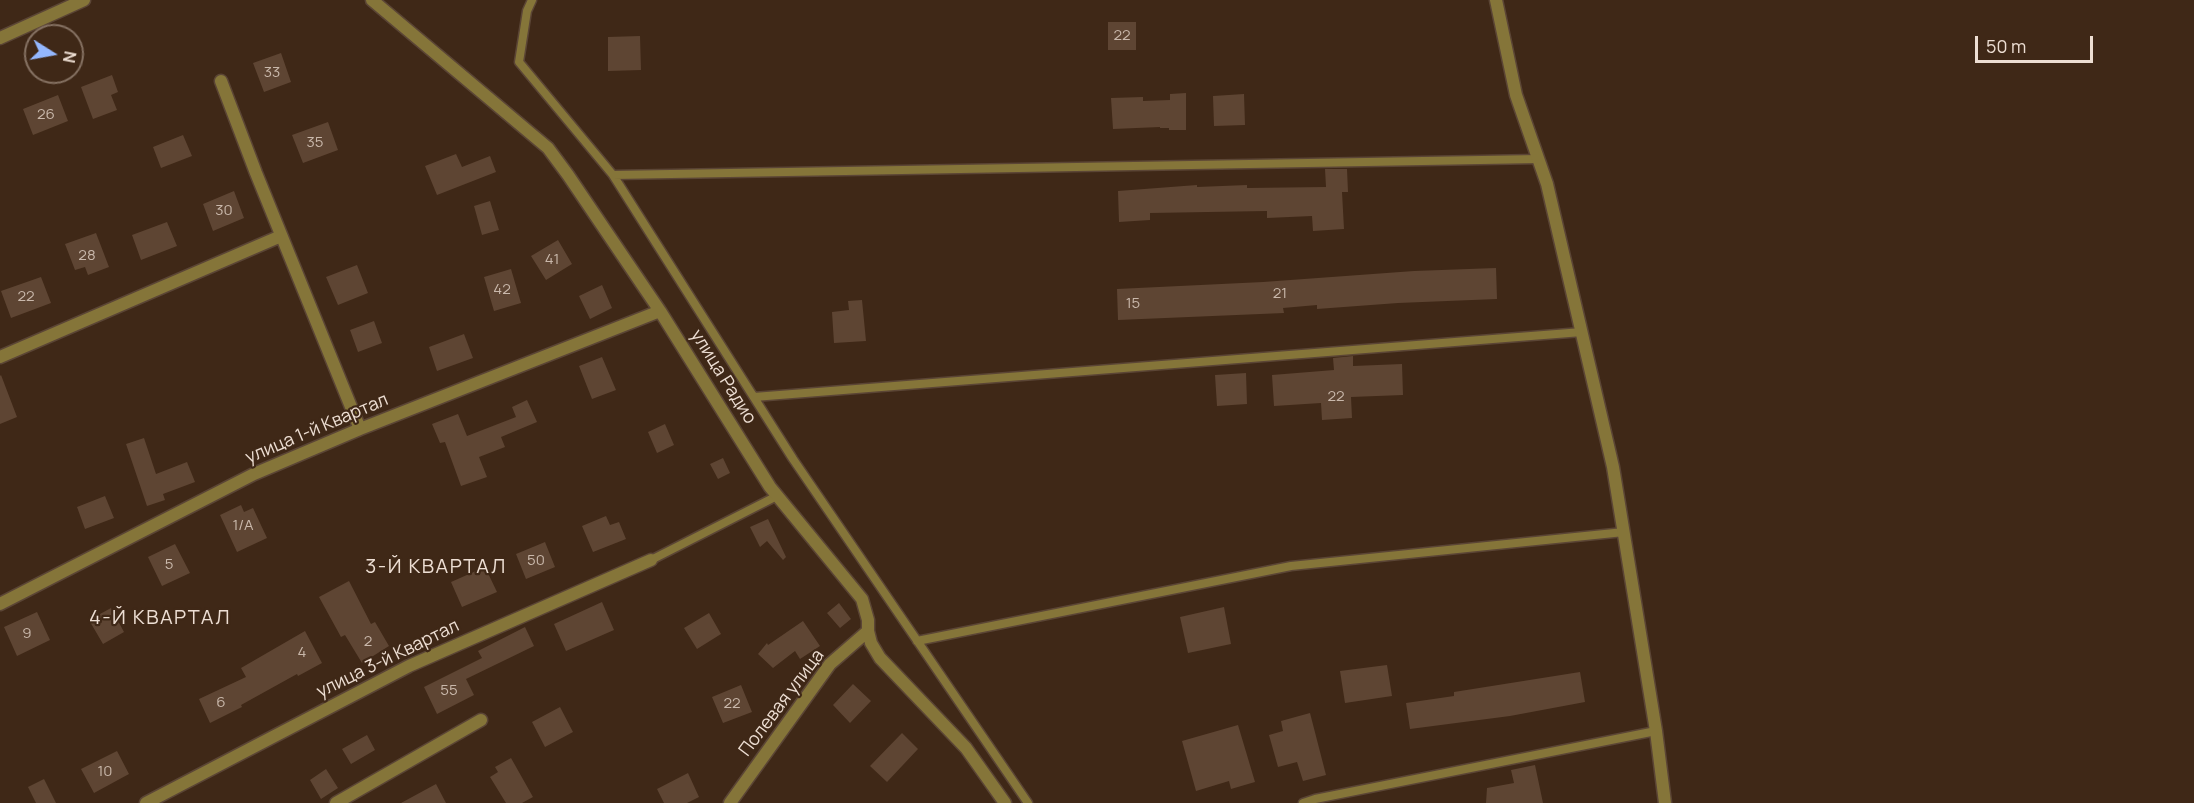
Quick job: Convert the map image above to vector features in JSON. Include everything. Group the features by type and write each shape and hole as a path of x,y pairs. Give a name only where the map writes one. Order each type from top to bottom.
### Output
{"street":[{"path":"0,38 84,0"},
{"name":"улица Радио","path":"372,0 548,148 660,311 777,496 862,599 871,643 880,658 966,748 1005,803"},
{"path":"1496,0 1516,95 1547,184 1613,467 1656,731 1665,803"},
{"path":"221,81 360,429"},
{"path":"0,357 281,236"},
{"name":"улица 1-й Квартал","path":"0,604 254,474 360,429 660,311"},
{"name":"улица 3-й Квартал","path":"147,803 410,666 651,560"},
{"name":"Полевая улица","path":"730,803 830,664 868,631"},
{"path":"336,803 482,720"}],"lane":[{"path":"532,0 527,11 519,62 613,175 793,459 1028,803"},
{"path":"613,175 1539,159"},
{"path":"754,397 1582,332"},
{"path":"651,560 777,496"},
{"path":"917,640 1291,566 1624,532"},
{"path":"1303,803 1656,731"},
{"path":"1348,792 1351,803"}],"building":[{"path":"1108,22 1136,22 1136,50 1108,50"},
{"path":"640,36 641,70 608,71 608,37"},
{"path":"281,53 291,82 264,92 253,63"},
{"path":"112,75 118,92 111,95 117,110 93,119 81,87"},
{"path":"1186,93 1186,130 1169,130 1169,128 1160,127 1113,129 1111,98 1143,97 1143,101 1170,100 1170,94"},
{"path":"1244,94 1245,125 1214,126 1213,96"},
{"path":"58,95 68,121 33,135 23,109"},
{"path":"328,122 338,150 303,163 292,135"},
{"path":"183,135 192,156 161,168 153,147"},
{"path":"456,154 462,167 490,156 496,172 437,195 425,166"},
{"path":"1325,169 1347,169 1348,192 1342,192 1344,229 1313,231 1312,216 1267,218 1267,211 1150,213 1150,220 1119,222 1118,191 1197,185 1197,187 1247,185 1247,188 1326,187"},
{"path":"234,191 244,218 213,231 203,204"},
{"path":"490,201 499,230 482,235 474,206"},
{"path":"167,222 177,246 141,260 132,235"},
{"path":"96,233 109,267 88,275 85,267 75,270 65,244"},
{"path":"558,240 572,264 546,280 531,256"},
{"path":"357,265 368,293 338,305 326,277"},
{"path":"1496,268 1497,299 1317,309 1317,305 1283,308 1284,313 1118,320 1117,289"},
{"path":"511,269 521,303 494,311 484,277"},
{"path":"41,277 51,303 11,318 1,291"},
{"path":"602,285 612,308 590,319 579,296"},
{"path":"862,300 866,341 834,343 832,312 849,310 848,301"},
{"path":"374,321 382,343 358,352 350,330"},
{"path":"464,334 473,358 437,371 429,347"},
{"path":"1353,356 1353,366 1402,364 1403,395 1351,397 1352,418 1322,420 1321,403 1274,406 1272,375 1334,370 1333,358"},
{"path":"602,357 616,390 592,399 579,366"},
{"path":"1246,373 1247,404 1217,406 1215,375"},
{"path":"0,376 17,417 0,424"},
{"path":"527,400 537,422 501,437 505,447 479,457 487,477 461,486 445,442 440,443 432,424 458,414 467,436 516,417 512,407"},
{"path":"665,424 674,445 657,453 648,432"},
{"path":"144,438 156,474 187,462 195,482 163,494 165,500 147,506 126,444"},
{"path":"723,458 730,473 718,479 710,464"},
{"path":"105,496 114,518 85,529 77,507"},
{"path":"241,505 244,512 253,508 267,538 237,552 220,515"},
{"path":"606,516 610,525 619,522 626,539 593,552 582,526"},
{"path":"768,519 786,557 783,560 767,541 760,547 750,527"},
{"path":"545,542 555,567 526,579 516,554"},
{"path":"175,544 190,573 162,586 148,557"},
{"path":"485,567 497,592 462,607 451,582"},
{"path":"349,581 371,624 375,622 389,646 362,663 345,635 341,637 319,597"},
{"path":"602,602 614,630 566,651 554,624"},
{"path":"839,603 851,619 840,628 827,613"},
{"path":"1224,607 1231,644 1188,653 1180,617"},
{"path":"111,608 124,632 103,644 89,620"},
{"path":"37,612 50,640 17,656 4,627"},
{"path":"709,613 721,634 697,649 684,628"},
{"path":"803,621 820,646 800,659 795,651 773,668 758,654 767,643 768,645"},
{"path":"525,627 534,646 466,679 474,695 437,714 424,687 482,658 478,651"},
{"path":"305,631 322,663 298,676 297,674 210,723 199,699 246,677 241,668"},
{"path":"1387,665 1392,696 1345,703 1340,671"},
{"path":"1580,672 1585,702 1510,716 1410,729 1406,703 1454,696 1454,692"},
{"path":"853,684 871,701 850,723 833,705"},
{"path":"741,685 752,712 723,723 712,697"},
{"path":"560,707 573,732 545,747 532,722"},
{"path":"1310,713 1326,775 1303,781 1297,762 1278,767 1269,735 1283,731 1281,721"},
{"path":"1238,725 1255,782 1231,789 1229,781 1196,791 1182,741"},
{"path":"902,733 918,749 887,782 870,766"},
{"path":"367,735 375,750 351,764 342,749"},
{"path":"117,751 129,774 94,793 81,769"},
{"path":"511,758 533,797 522,803 506,803 490,777 498,772 495,767"},
{"path":"1535,765 1543,803 1486,803 1487,788 1514,783 1511,770"},
{"path":"326,769 338,788 321,799 310,780"},
{"path":"688,773 699,797 687,803 664,803 657,789"},
{"path":"44,779 56,803 36,803 28,787"},
{"path":"436,784 446,803 401,803"}],"district":[{"name":"3-Й КВАРТАЛ","path":"436,567"},
{"name":"4-Й КВАРТАЛ","path":"160,618"}]}
